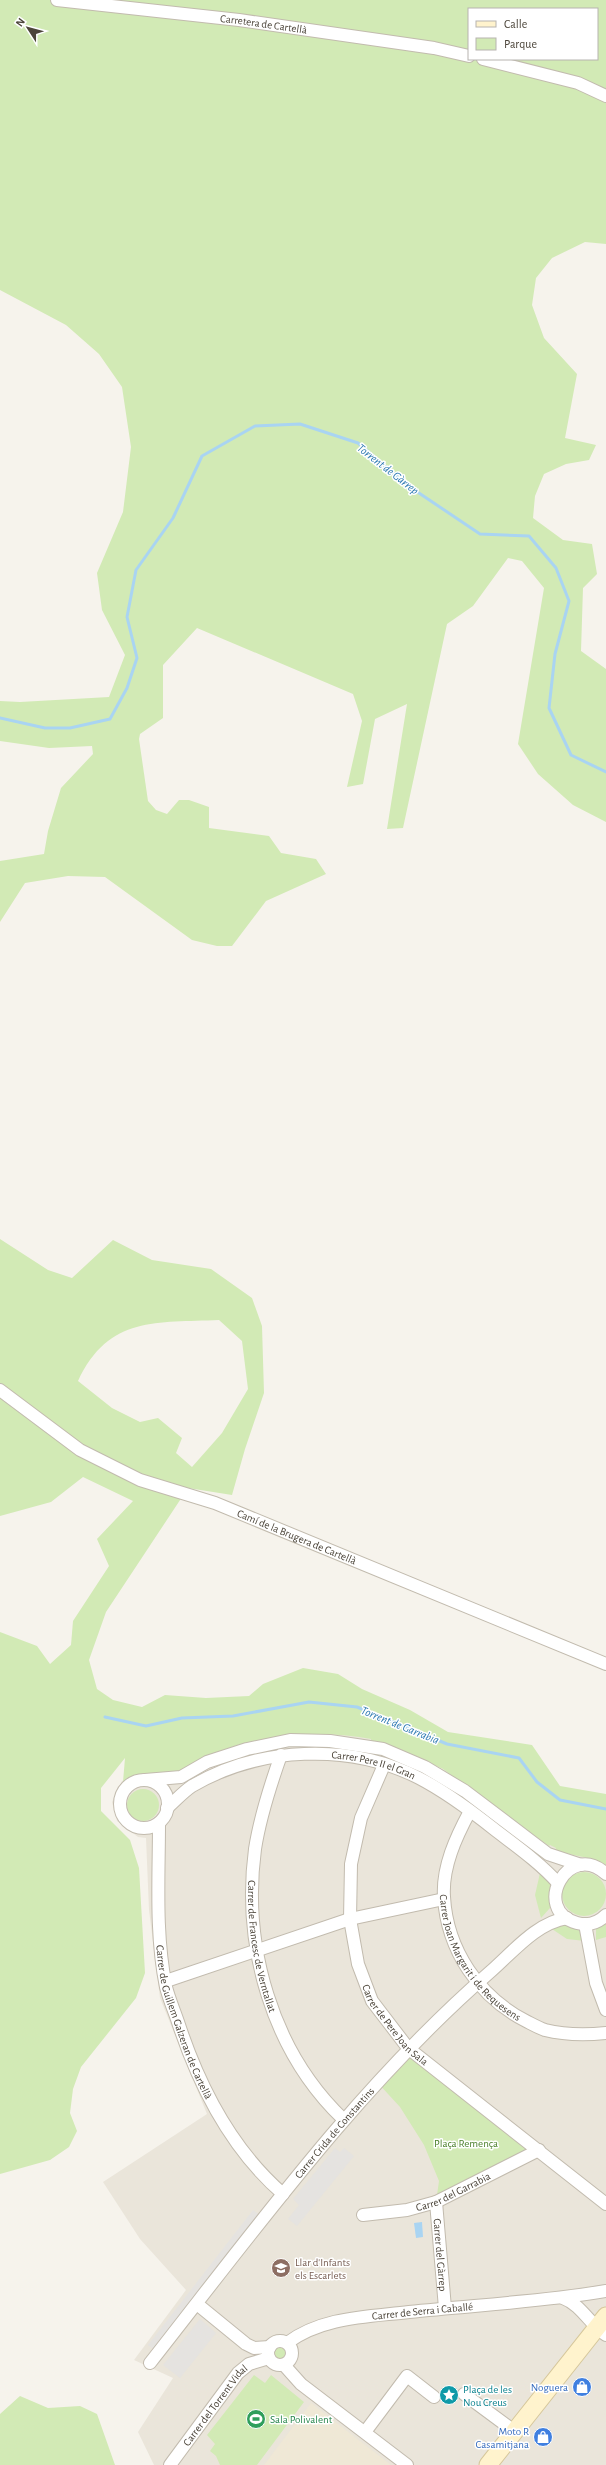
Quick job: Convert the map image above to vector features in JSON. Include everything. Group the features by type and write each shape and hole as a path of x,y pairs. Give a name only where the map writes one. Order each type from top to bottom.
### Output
{"main road":[{"path":"488,2465 514,2431 603,2327"}],"street":[{"name":"Carretera de Cartellà","path":"57,0 239,20 434,48 468,56"},
{"path":"487,60 578,82 606,96"},
{"name":"Camí de la Brugera de Cartellà","path":"0,1390 80,1450 140,1480 215,1502 606,1664"},
{"name":"Carrer Pere II el Gran","path":"145,1780 181,1777 207,1762 247,1749 290,1740 330,1741 383,1750 425,1767 465,1791 548,1854 581,1866 595,1867 606,1874"},
{"name":"Carrer Pere II el Gran","path":"168,1806 191,1787 218,1773 252,1761 281,1756 314,1753 350,1756 418,1777 470,1811 543,1866 559,1880"},
{"name":"Carrer de Francesc de Verntallat","path":"281,1756 260,1822 254,1854 252,1899 256,1950 268,1997 286,2042 311,2083 325,2102 343,2119"},
{"name":"Carrer de Pere Joan Sala","path":"384,1766 361,1818 352,1864 350,1919 358,1964 372,2001 408,2048 606,2204"},
{"path":"168,1806 164,1792 158,1784 145,1780 132,1783 124,1790 120,1799 120,1809 124,1817 132,1825 146,1828 159,1823 168,1806 181,1777"},
{"name":"Carrer Joan Margarit i de Requesens","path":"470,1811 458,1832 448,1863 444,1899 449,1929 463,1960 477,1983 506,2010 544,2030 582,2035 606,2033"},
{"name":"Carrer de Guillem Galzeran de Cartellà","path":"159,1823 157,1909 166,1981 192,2063 218,2113 257,2169 283,2194"},
{"name":"Carrer Pere II el Gran","path":"548,1854 559,1880"},
{"path":"559,1880 570,1869 581,1866"},
{"name":"Carrer Crida de Constantins","path":"150,2363 343,2119 408,2048 477,1983 543,1926 556,1899 559,1880"},
{"path":"166,1981 350,1919 444,1899"},
{"path":"556,1899 558,1908 567,1918 586,1924 599,1921 606,1915"},
{"name":"Carrer Crida de Constantins","path":"543,1926 567,1918"},
{"path":"586,1924 596,1983 606,2010"},
{"name":"Carrer del Garrabia","path":"363,2215 407,2210 436,2202 538,2150"},
{"name":"Carrer del Gàrrep","path":"436,2202 445,2308"},
{"name":"Carrer de Serra i Caballé","path":"287,2343 302,2331 333,2321 445,2308 563,2298 606,2291"},
{"path":"563,2298 573,2302 603,2327"},
{"path":"197,2304 246,2344 266,2355"},
{"path":"246,2344 266,2355 274,2363 284,2364 289,2361 292,2354 291,2348 287,2343 275,2342 266,2355"},
{"name":"Carrer del Torrent Vidal","path":"170,2465 238,2373 249,2364 266,2355"},
{"path":"284,2364 302,2384 407,2465"},
{"path":"364,2432 407,2376 434,2397"},
{"path":"464,2394 514,2431"}],"shaded area":[{"path":"309,1727 373,1739 459,1776 606,1858 606,2465 154,2465 138,2432 173,2378 134,2360 186,2290 140,2239 103,2182 207,2114 160,1998 149,1910 146,1838 138,1837 117,1821 112,1802 122,1781 142,1772 254,1736"},
{"path":"335,2148 340,2152 344,2148 354,2156 297,2226 288,2219 299,2205 293,2199"},
{"path":"253,2210 260,2215 154,2350 148,2345"},
{"path":"200,2319 216,2333 180,2378 163,2365"},
{"path":"311,2403 356,2438 391,2465 264,2465"}],"green space":[{"path":"0,0 606,0 606,244 585,242 552,258 536,278 532,305 544,338 577,374 565,438 596,445 589,460 566,464 544,474 535,496 533,518 563,540 592,544 597,574 583,588 581,651 606,669 606,822 573,805 538,774 518,744 544,588 522,561 508,558 473,606 447,624 403,828 387,829 407,704 375,719 363,784 347,787 362,721 353,694 197,628 163,665 163,718 140,734 139,739 148,801 156,810 167,814 179,800 189,800 209,807 209,828 269,836 281,853 316,859 326,874 266,901 232,946 217,946 192,940 105,877 68,876 25,883 0,922 0,861 44,854 48,831 61,788 93,754 92,746 49,748 0,741 0,701 20,702 109,697 125,655 102,610 97,573 123,512 131,447 122,387 99,354 66,325 0,290"},
{"path":"0,1239 48,1270 72,1278 113,1240 152,1260 211,1269 252,1298 262,1326 264,1393 245,1449 232,1495 188,1488 106,1612 89,1660 97,1689 113,1700 142,1707 165,1695 206,1698 249,1696 263,1684 303,1668 338,1674 362,1689 410,1710 448,1732 532,1745 560,1786 606,1794 606,1865 595,1860 555,1850 556,1848 550,1845 549,1846 443,1769 413,1755 371,1741 371,1739 353,1736 315,1734 276,1737 238,1745 220,1751 173,1773 140,1775 123,1782 125,1758 101,1788 101,1811 130,1840 139,1868 145,1973 136,1998 81,2067 73,2089 70,2113 77,2131 69,2147 50,2160 0,2174 0,1632 37,1646 50,1664 71,1645 73,1621 109,1566 97,1539 133,1501 83,1477 51,1502 0,1516","holes":["219,1320 242,1341 248,1389 222,1433 192,1467 176,1453 182,1438 158,1418 140,1422 112,1408 78,1381 90,1360 104,1344 120,1333 137,1327 155,1323"]},
{"path":"140,1789 146,1789 156,1796 159,1805 158,1811 152,1818 146,1821 140,1821 130,1814 127,1808 127,1802 134,1792"},
{"path":"580,1872 588,1872 593,1873 600,1878 605,1885 605,1903 600,1910 593,1915 580,1916 572,1913 565,1906 562,1898 562,1890 565,1882 572,1875"},
{"path":"540,1873 550,1881 550,1908 541,1918 535,1895"},
{"path":"562,1923 581,1931 585,1941 567,1939 549,1927"},
{"path":"606,1924 606,1937 596,1940 596,1929"},
{"name":"Plaça Remença","path":"408,2048 539,2150 436,2202 439,2181 424,2145 400,2107 377,2082"},
{"path":"280,2346 287,2351 288,2354 283,2361 280,2362 273,2357 272,2354 277,2347"},
{"name":"Sala Polivalent","path":"254,2375 265,2383 271,2375 304,2402 257,2465 220,2465 216,2456 210,2451 215,2444 207,2435"},
{"path":"20,2396 48,2408 80,2406 97,2414 115,2465 0,2465 0,2414"}],"water":[{"path":"422,2222 423,2237 416,2238 414,2223"}],"waterway":[{"name":"Torrent de Gàrrep","path":"0,718 45,728 70,728 110,719 127,688 137,658 127,617 136,570 173,518 202,456 255,426 300,424 358,443 407,485 480,534 529,536 556,568 569,601 555,654 549,708 571,755 606,772"},
{"name":"Torrent de Garrabia","path":"105,1717 146,1726 182,1718 233,1716 309,1702 357,1707 447,1744 519,1758 537,1782 560,1800 606,1809"}],"place":[{"name":"Llar d'Infants els Escarlets","path":"281,2268"},
{"name":"Noguera","path":"582,2387"},
{"name":"Plaça de les Nou Creus","path":"449,2395"},
{"name":"Sala Polivalent","path":"256,2419"},
{"name":"Moto R Casamitjana","path":"543,2437"}]}
